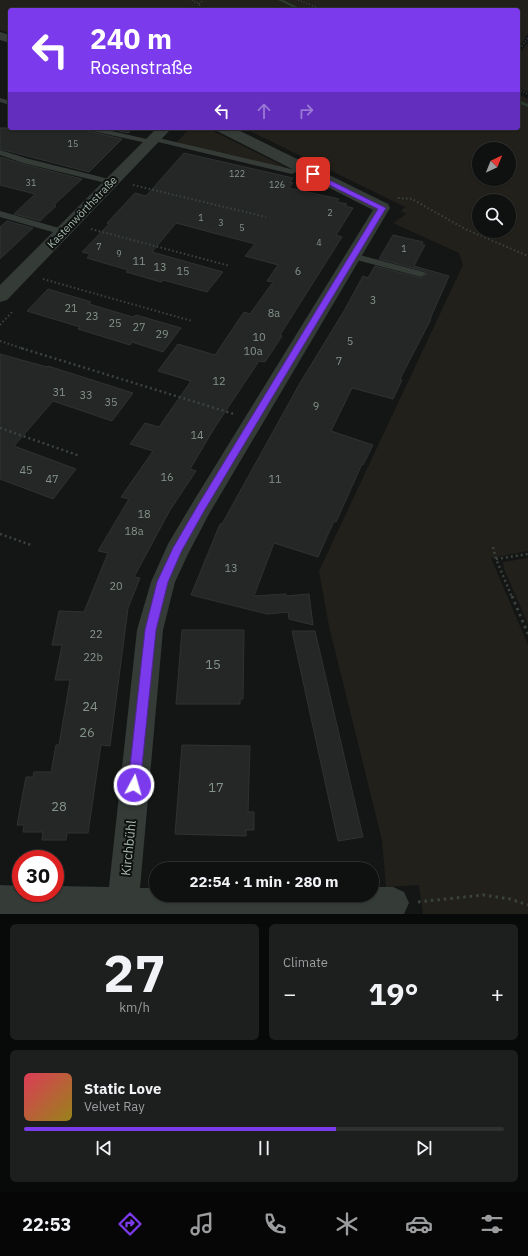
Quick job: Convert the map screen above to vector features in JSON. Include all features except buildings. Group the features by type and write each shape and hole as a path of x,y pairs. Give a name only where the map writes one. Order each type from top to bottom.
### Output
{"street":[{"path":"226,130 380,207"},
{"name":"Kastenwörthstraße","path":"0,296 157,136"},
{"name":"Kirchbühl","path":"123,902 150,630 163,582 177,551 201,508 255,420 380,207"},
{"path":"0,901 123,902 200,905 393,903"}],"lane":[{"path":"105,130 157,136 292,172 300,168"},
{"path":"0,152 26,161 112,181"},
{"path":"0,214 67,227"},
{"path":"352,256 421,274"}],"path":[{"path":"192,0 198,4 200,8"},
{"path":"198,4 203,0"},
{"path":"298,0 319,8"},
{"path":"520,48 528,38"},
{"path":"112,181 266,217"},
{"path":"380,207 392,199 401,197 413,199 468,230 528,256"},
{"path":"67,227 230,266"},
{"path":"23,273 192,321"},
{"path":"0,341 255,420"},
{"path":"0,428 80,456"},
{"path":"0,534 30,545"},
{"path":"494,547 496,559 528,634"},
{"path":"496,559 528,554"},
{"path":"393,903 448,900 483,895 510,899 528,905"}],"shaded area":[{"path":"0,0 528,0 528,34 520,45 520,8 8,8 8,32 0,30"},
{"path":"528,43 528,92 520,88 520,53"},
{"path":"520,95 528,99 528,551 491,558 528,645 528,914 423,914 419,885 386,887 382,840 329,626 319,571 463,265 459,253 393,223 406,214 401,211 405,207 248,130 520,130"},
{"path":"188,130 211,130 285,167 282,168 176,143"},
{"path":"528,558 528,624 504,569 503,562"}],"waterway":[{"path":"280,0 298,8"},
{"path":"520,102 528,106"}],"route":[{"path":"134,785 150,630 163,582 177,551 201,508 382,208 313,174"}]}
